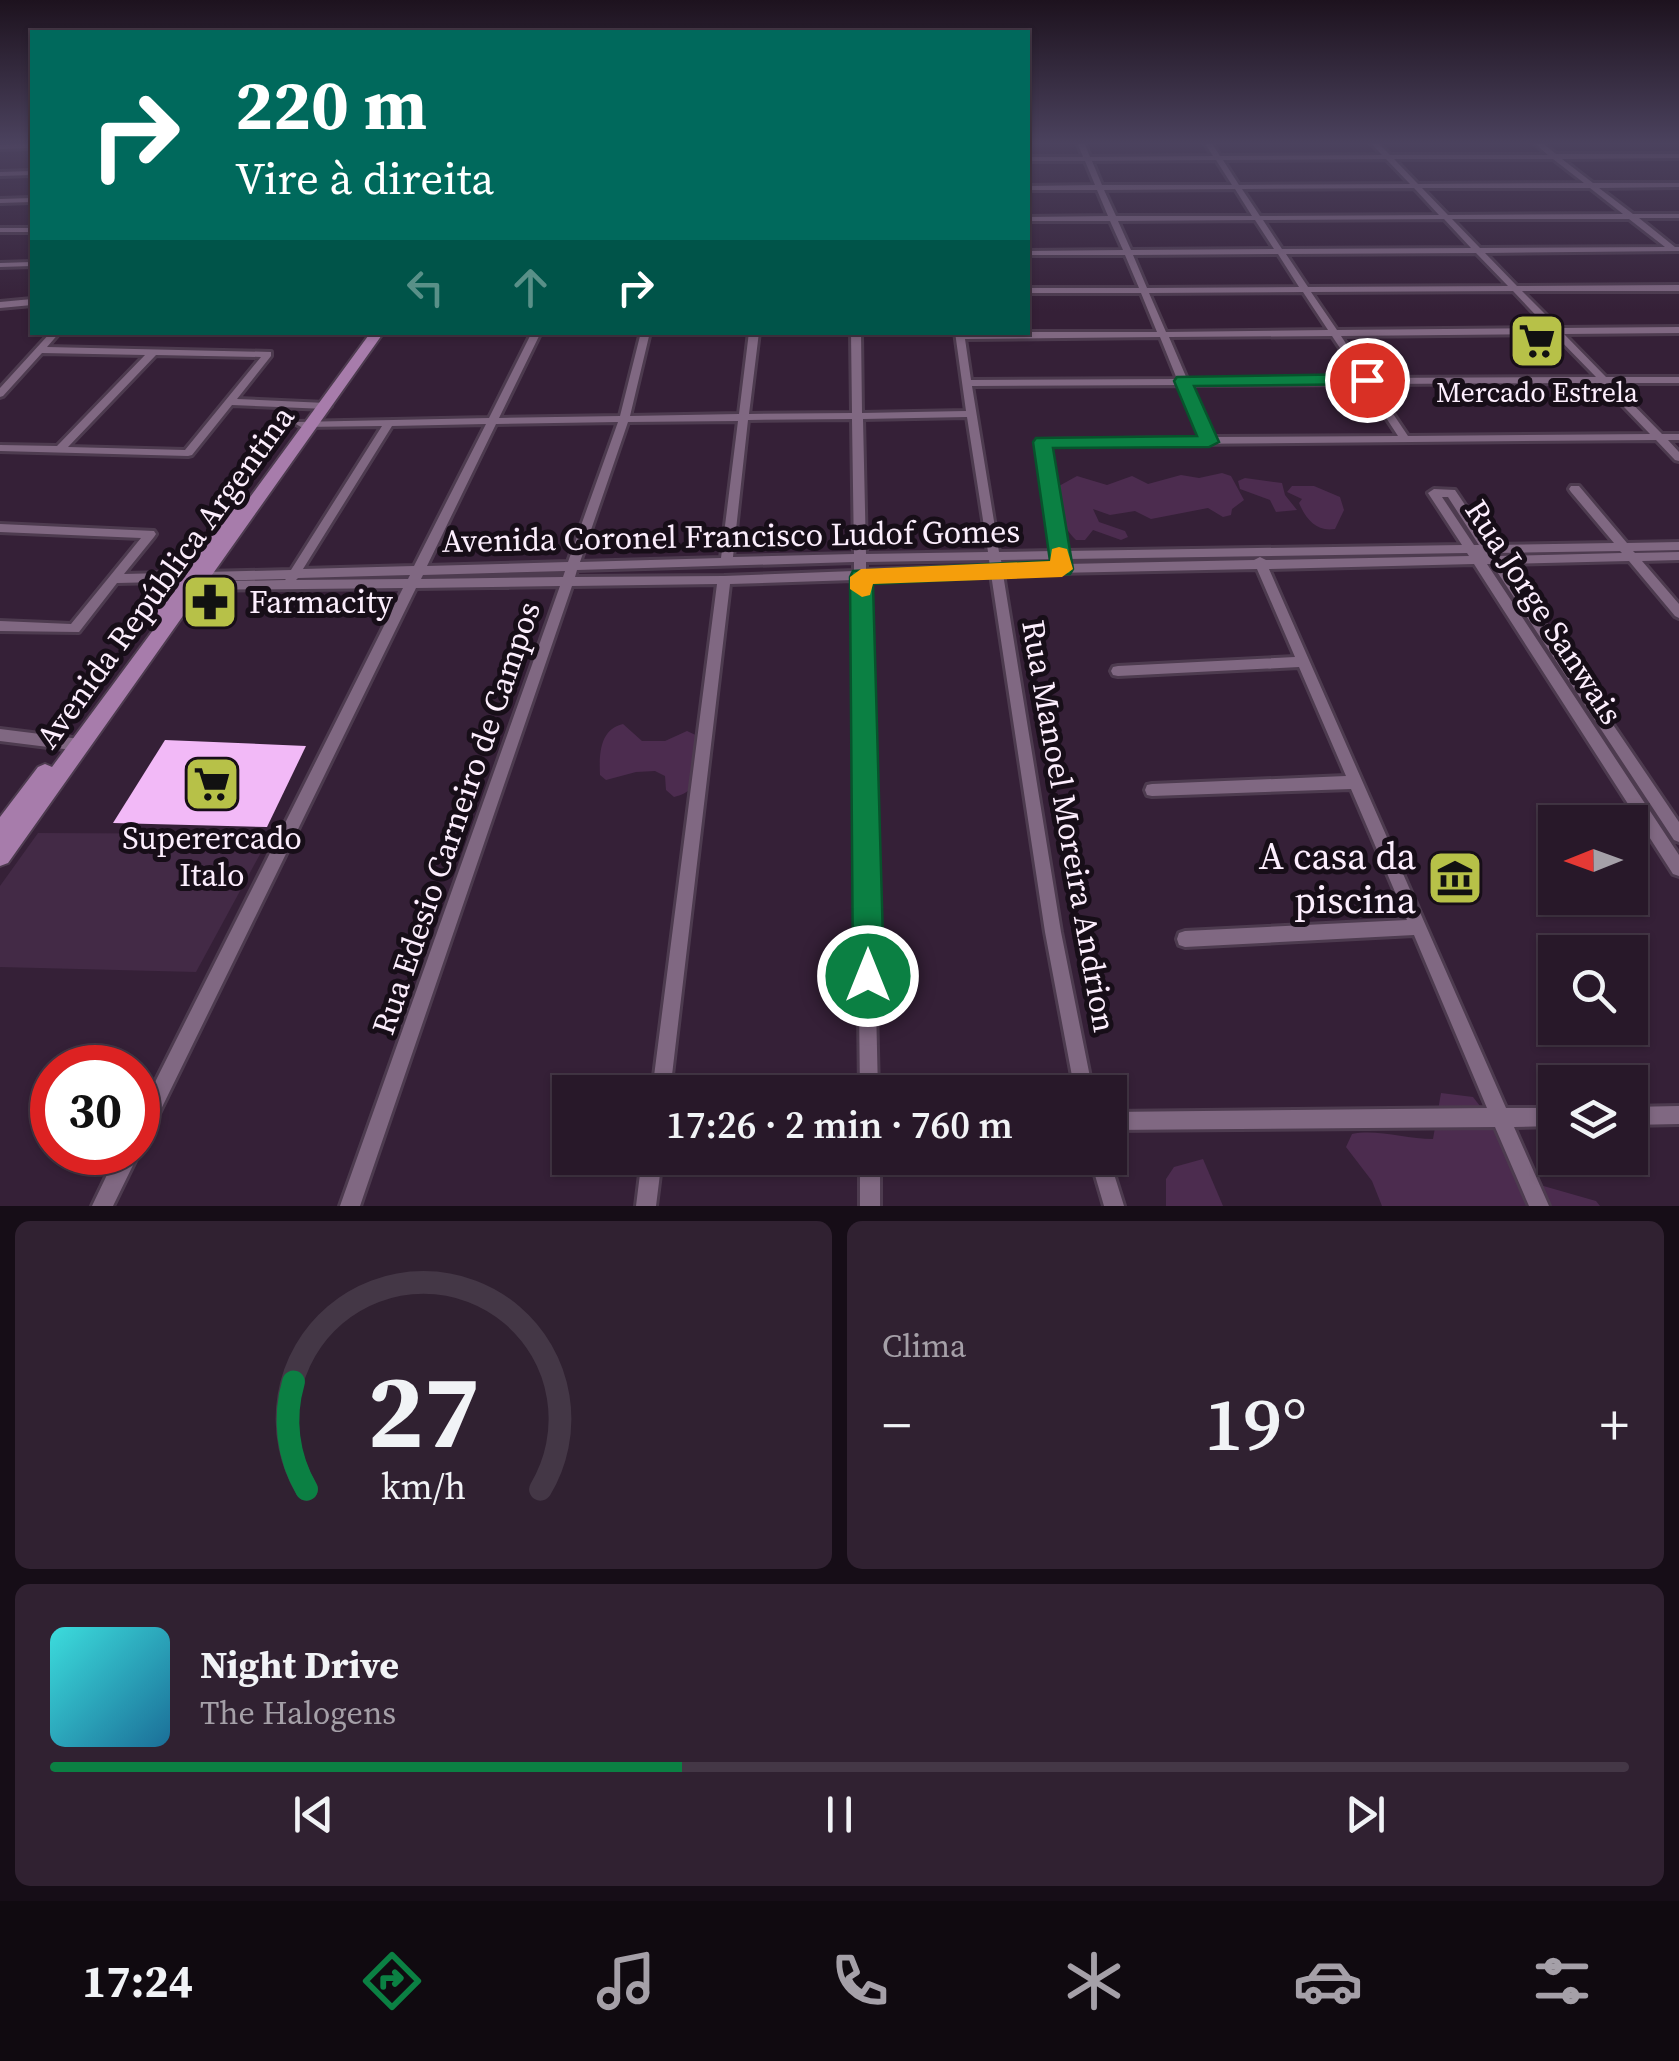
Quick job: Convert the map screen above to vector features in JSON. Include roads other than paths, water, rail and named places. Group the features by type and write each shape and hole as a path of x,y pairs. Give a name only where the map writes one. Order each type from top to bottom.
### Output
{"main road":[{"name":"Avenida República Argentina","path":"0,856 187,580 308,424 365,335"},
{"name":"Avenida República Argentina","path":"320,406 376,335"},
{"name":"Avenida República Argentina","path":"0,834 74,744"}],"street":[{"path":"1104,198 1209,442"},
{"path":"1245,198 1405,439"},
{"path":"1428,198 1679,458"},
{"path":"1608,198 1677,251"},
{"path":"0,201 30,200"},
{"path":"1030,220 1679,216"},
{"path":"0,230 30,230"},
{"path":"1030,253 1677,251"},
{"path":"0,264 30,264"},
{"path":"1030,291 1679,288"},
{"path":"0,305 30,302"},
{"path":"1030,334 1679,330"},
{"path":"0,394 54,335"},
{"path":"160,1091 536,335"},
{"name":"Rua Edesio Carneiro de Campos","path":"350,1206 624,419 645,335"},
{"path":"726,562 754,335"},
{"path":"856,335 870,1075"},
{"name":"Rua Manoel Moreira Andrion","path":"959,335 1053,932 1081,1075"},
{"path":"0,461 6,449 188,454 268,354 41,350"},
{"path":"59,450 153,352"},
{"path":"966,383 1679,380"},
{"path":"228,402 320,406"},
{"path":"308,424 970,414"},
{"path":"291,579 390,422"},
{"path":"1061,562 1042,442 1679,437"},
{"path":"1575,489 1679,613"},
{"path":"0,528 150,534 74,629 0,626"},
{"name":"Avenida Coronel Francisco Ludof Gomes","path":"569,573 724,580 861,577 994,564 1628,551 1679,546"},
{"name":"Avenida Coronel Francisco Ludof Gomes","path":"1628,551 1679,556"},
{"name":"Rua Jorge Sanwais","path":"1483,554 1679,834"},
{"name":"Rua Jorge Sanwais","path":"1483,554 1679,869"},
{"name":"Avenida Coronel Francisco Ludof Gomes","path":"115,579 569,573 860,558 994,564"},
{"path":"1259,559 1539,1206"},
{"path":"663,1075 724,580"},
{"path":"1118,671 1304,662"},
{"path":"0,735 74,744"},
{"path":"1152,790 1356,782"},
{"path":"1185,939 1418,927"},
{"path":"1648,1116 1679,1115"},
{"path":"1127,1121 1538,1117"},
{"path":"102,1206 118,1175"},
{"path":"646,1206 650,1175"},
{"path":"870,1175 870,1206"},
{"path":"1105,1175 1114,1206"}],"place":[{"name":"Mercado Estrela","path":"1537,341"},
{"name":"Farmacity","path":"210,602"},
{"name":"Superercado Italo","path":"212,784"},
{"name":"A casa da piscina","path":"1455,878"}]}
